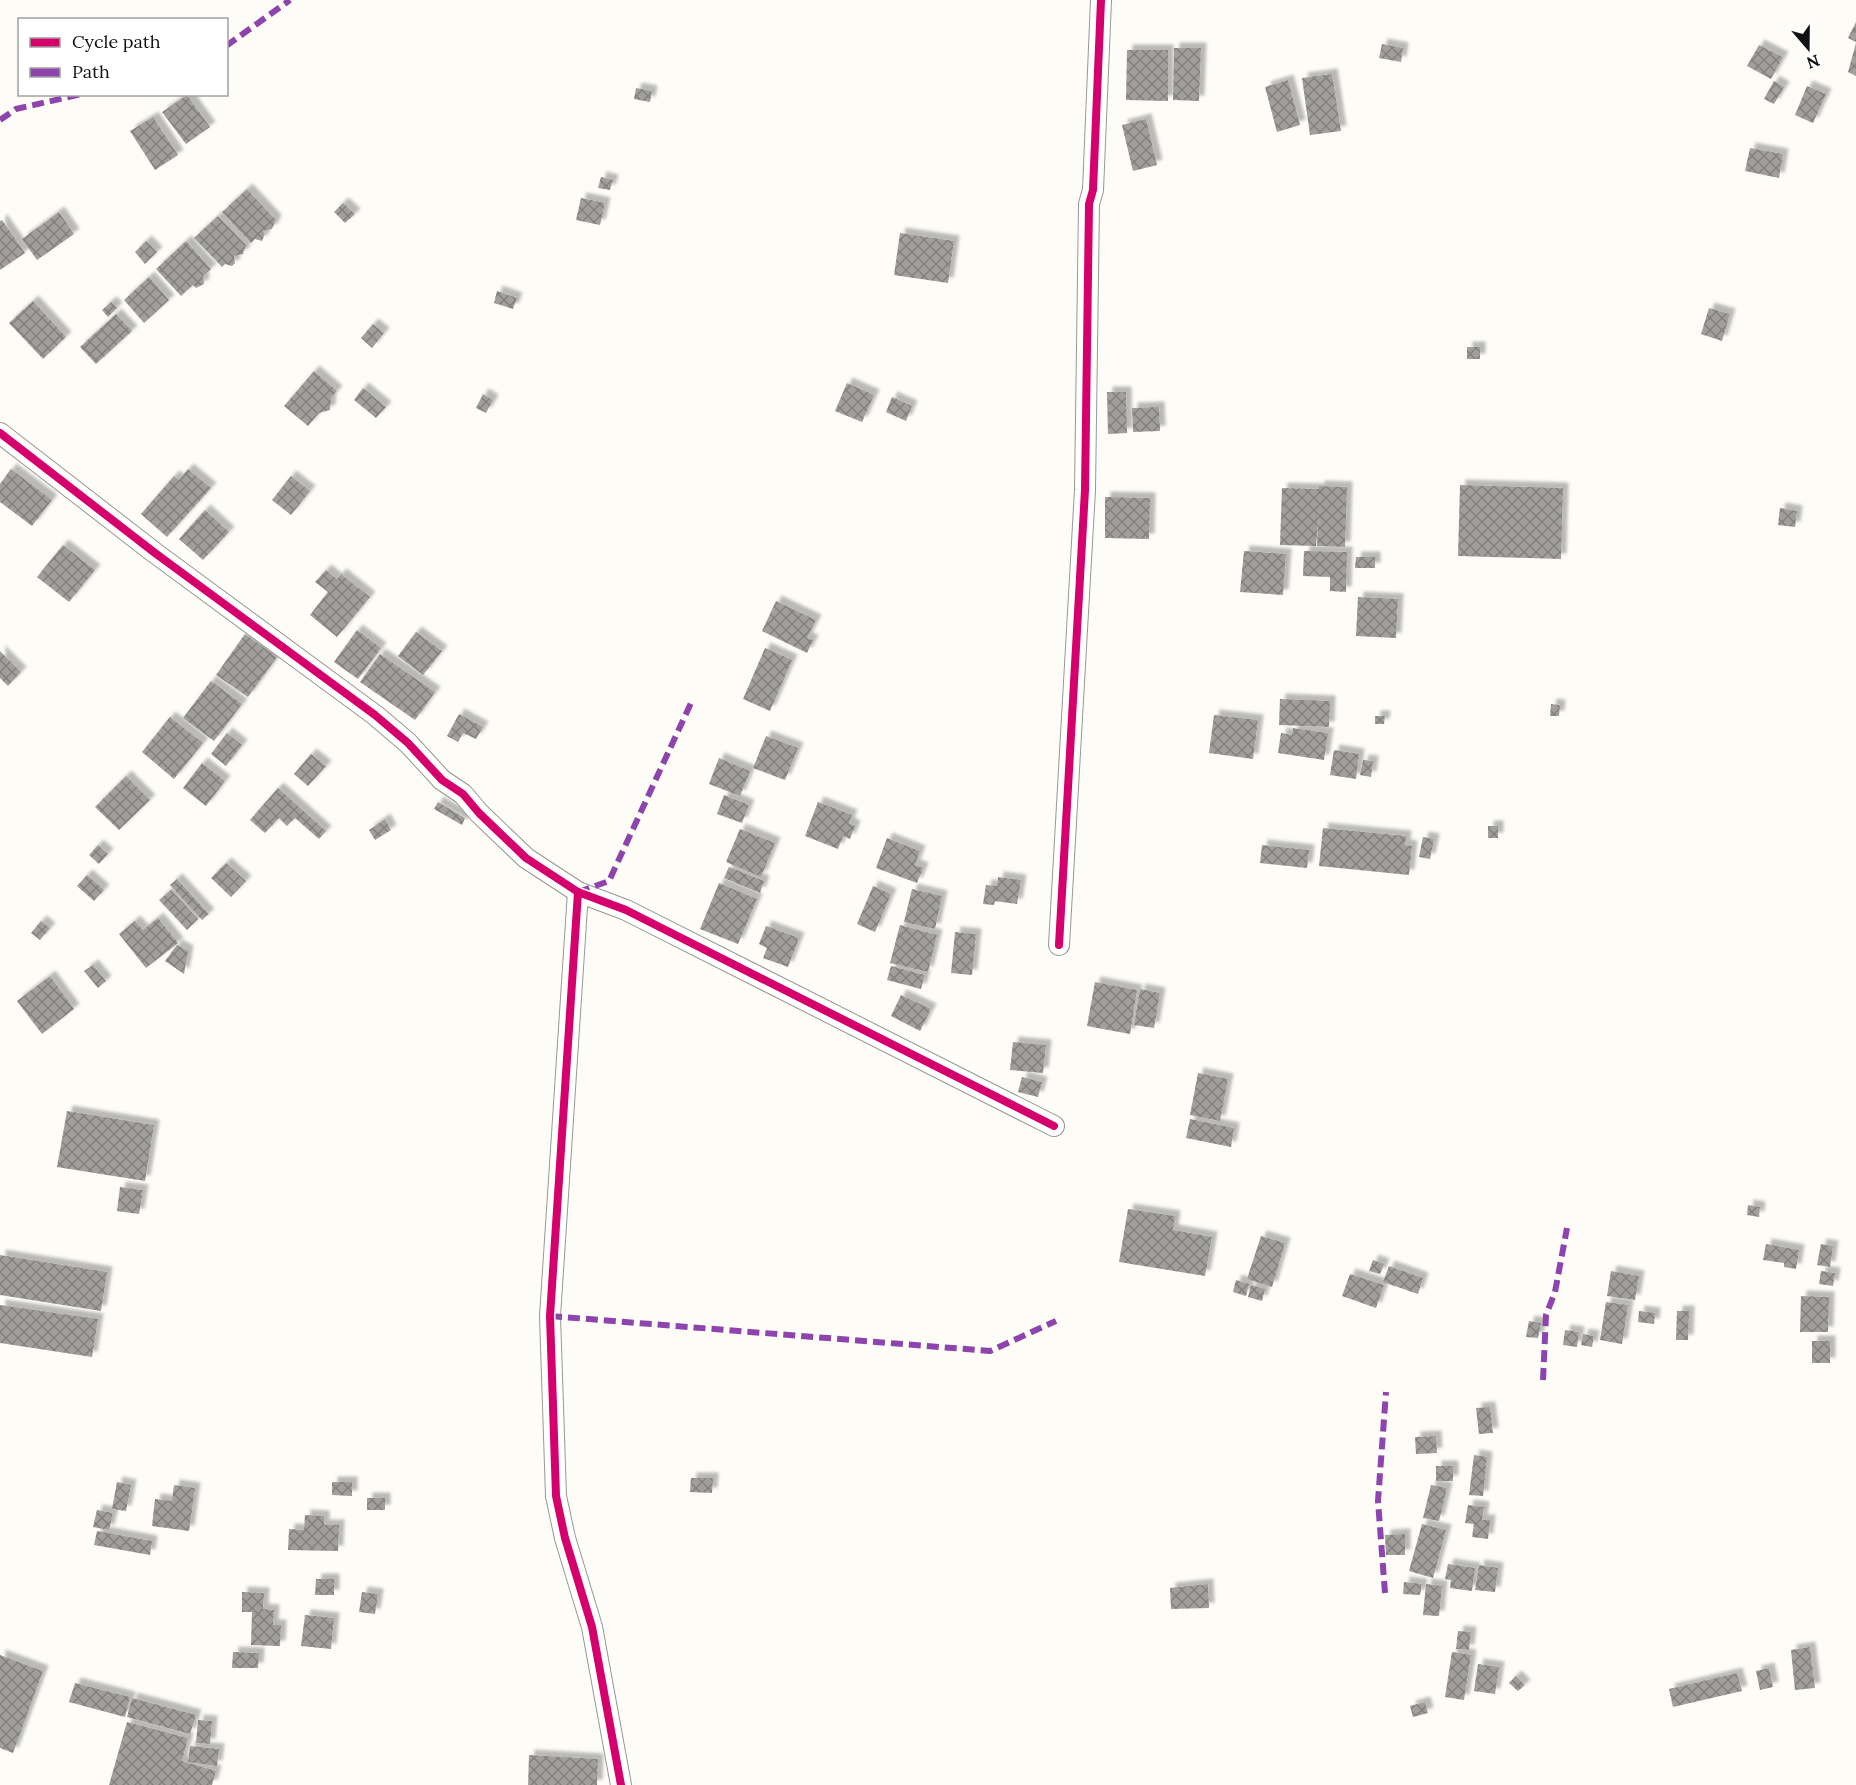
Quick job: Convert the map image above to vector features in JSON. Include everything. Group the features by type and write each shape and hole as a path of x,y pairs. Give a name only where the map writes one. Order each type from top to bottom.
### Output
{"street":[{"path":"1059,945 1085,490 1089,204 1093,190 1101,0"},
{"path":"0,433 155,553 375,715 408,743 442,780 464,794 479,813 526,858 578,892 626,910 1054,1126"},
{"path":"578,892 550,1316 556,1496 565,1538 591,1627 621,1785"}],"building":[{"path":"1856,22 1856,42 1848,38"},
{"path":"1856,43 1856,76 1848,72"},
{"path":"1382,44 1403,48 1401,62 1379,58"},
{"path":"1759,45 1783,57 1771,79 1747,66"},
{"path":"1174,48 1201,48 1199,101 1173,100"},
{"path":"1127,50 1168,50 1168,101 1126,100"},
{"path":"1332,74 1341,131 1310,135 1302,78"},
{"path":"1288,80 1300,125 1277,132 1265,87"},
{"path":"1774,81 1784,87 1774,104 1764,99"},
{"path":"1807,86 1826,94 1813,123 1795,115"},
{"path":"636,88 652,91 650,102 634,99"},
{"path":"188,96 210,127 186,144 162,112"},
{"path":"153,117 178,155 155,170 130,131"},
{"path":"1146,119 1157,165 1133,171 1122,125"},
{"path":"1750,148 1783,154 1779,178 1745,171"},
{"path":"601,177 613,180 610,190 598,188"},
{"path":"247,189 276,220 272,229 263,231 265,234 262,241 255,239 251,243 222,212"},
{"path":"581,198 605,203 600,225 576,220"},
{"path":"343,203 355,214 345,223 334,212"},
{"path":"59,212 74,234 37,260 22,239"},
{"path":"218,216 246,245 243,254 234,256 235,263 232,266 225,264 222,267 194,238"},
{"path":"2,220 25,253 0,270 0,221"},
{"path":"900,233 954,241 948,283 894,275"},
{"path":"146,241 157,252 145,264 135,252"},
{"path":"186,241 211,269 203,276 204,284 196,288 193,285 181,296 156,269"},
{"path":"149,277 169,300 144,323 124,300"},
{"path":"497,291 517,298 513,309 494,303"},
{"path":"33,301 66,337 43,359 9,323"},
{"path":"111,302 117,308 108,317 102,310"},
{"path":"1709,308 1730,314 1722,341 1701,334"},
{"path":"116,314 132,331 96,364 80,347"},
{"path":"373,324 384,333 372,348 361,338"},
{"path":"1467,347 1480,347 1480,359 1467,359"},
{"path":"314,371 337,391 331,398 330,410 319,413 308,426 284,406"},
{"path":"847,383 874,395 862,422 835,411"},
{"path":"363,388 386,407 376,418 354,400"},
{"path":"1107,392 1126,392 1127,433 1108,434"},
{"path":"483,394 493,400 486,413 476,408"},
{"path":"892,397 912,406 906,421 886,412"},
{"path":"1159,407 1160,431 1133,432 1132,408"},
{"path":"11,469 52,500 32,526 0,502 0,484"},
{"path":"188,469 211,488 167,537 141,514 174,476 179,480"},
{"path":"291,476 310,491 291,515 272,500"},
{"path":"1460,485 1563,488 1561,559 1458,556"},
{"path":"1319,486 1347,487 1345,547 1317,546 1319,511 1316,546 1280,545 1282,488 1319,489"},
{"path":"1105,497 1150,498 1149,539 1105,538"},
{"path":"1780,508 1797,511 1795,527 1778,525"},
{"path":"205,510 229,532 203,560 179,539"},
{"path":"63,545 95,570 69,602 37,577"},
{"path":"1244,551 1286,554 1283,595 1240,592"},
{"path":"1304,551 1347,552 1346,592 1330,591 1330,577 1303,576"},
{"path":"1356,557 1375,557 1375,568 1355,568"},
{"path":"326,570 337,579 341,574 370,597 337,637 310,615 328,592 315,582"},
{"path":"1358,597 1398,599 1396,638 1356,636"},
{"path":"776,601 816,620 807,638 813,640 807,653 762,631"},
{"path":"357,630 381,648 358,679 334,662"},
{"path":"416,632 442,651 423,675 398,656"},
{"path":"245,634 277,657 248,697 216,675"},
{"path":"765,648 792,660 770,711 743,699"},
{"path":"0,651 21,672 8,686 0,678"},
{"path":"380,654 435,692 415,720 360,682"},
{"path":"211,681 242,704 214,741 183,718"},
{"path":"1280,699 1330,701 1329,727 1279,725"},
{"path":"1551,704 1560,705 1559,716 1550,716"},
{"path":"459,714 483,727 476,739 463,733 458,742 447,736"},
{"path":"1214,715 1258,720 1253,759 1209,753"},
{"path":"1375,716 1385,716 1384,724 1375,724"},
{"path":"170,717 203,743 174,779 142,752"},
{"path":"1293,728 1328,733 1324,760 1278,753 1281,733 1292,735"},
{"path":"227,733 242,745 226,766 211,754"},
{"path":"766,736 798,748 785,780 753,768"},
{"path":"1334,750 1359,754 1356,779 1330,775"},
{"path":"311,754 326,766 308,786 294,774"},
{"path":"719,758 750,771 740,796 709,784"},
{"path":"1363,760 1373,761 1371,777 1360,775"},
{"path":"202,763 225,781 206,806 183,788"},
{"path":"126,776 150,800 119,830 95,807"},
{"path":"278,788 326,831 319,839 295,818 287,826 279,818 265,833 250,820"},
{"path":"724,795 749,805 742,823 717,814"},
{"path":"438,802 465,818 462,825 434,809"},
{"path":"818,802 852,815 849,823 855,826 850,839 843,836 838,849 805,836"},
{"path":"385,819 391,830 375,840 369,830"},
{"path":"1488,826 1498,826 1498,838 1488,838"},
{"path":"1323,828 1406,836 1405,845 1412,846 1409,875 1319,866"},
{"path":"740,829 775,843 761,877 726,862"},
{"path":"1423,837 1434,839 1430,859 1419,857"},
{"path":"887,838 920,851 915,865 923,868 917,883 876,868"},
{"path":"98,845 108,854 99,864 89,855"},
{"path":"1262,845 1309,850 1307,868 1260,863"},
{"path":"226,863 246,881 231,897 211,878"},
{"path":"729,867 764,881 760,893 724,878"},
{"path":"87,875 104,890 94,901 77,886"},
{"path":"998,877 1021,880 1017,904 995,901 994,905 983,904 986,885 997,886"},
{"path":"177,879 209,914 202,920 170,885"},
{"path":"719,883 757,899 738,944 700,929"},
{"path":"873,886 891,894 875,932 857,924"},
{"path":"912,889 942,896 935,929 904,922"},
{"path":"171,890 198,919 187,930 159,900"},
{"path":"158,918 178,943 146,968 119,934 135,921 143,930"},
{"path":"41,921 50,928 40,940 31,933"},
{"path":"900,925 937,935 928,972 890,963"},
{"path":"766,926 799,938 788,967 763,958 767,948 759,944"},
{"path":"955,932 976,934 972,975 951,973"},
{"path":"177,945 188,951 184,974 165,961"},
{"path":"93,965 106,981 98,988 84,971"},
{"path":"891,966 925,975 921,989 887,980"},
{"path":"50,976 74,1009 42,1034 17,1001"},
{"path":"1095,982 1137,990 1130,1034 1087,1026"},
{"path":"1140,989 1160,993 1154,1028 1134,1025"},
{"path":"901,995 931,1009 920,1031 891,1016"},
{"path":"1013,1042 1046,1045 1043,1073 1010,1070"},
{"path":"1198,1073 1228,1079 1220,1121 1190,1115"},
{"path":"1022,1077 1042,1082 1038,1097 1018,1092"},
{"path":"67,1111 154,1125 145,1181 57,1167"},
{"path":"1190,1119 1234,1128 1231,1147 1186,1138"},
{"path":"120,1187 143,1190 139,1214 117,1211"},
{"path":"1748,1205 1760,1207 1759,1217 1747,1215"},
{"path":"1128,1209 1175,1216 1173,1230 1212,1237 1205,1276 1119,1262"},
{"path":"1261,1236 1285,1243 1272,1287 1247,1279"},
{"path":"1766,1244 1799,1250 1796,1269 1784,1267 1784,1263 1763,1260"},
{"path":"1821,1244 1833,1246 1830,1267 1817,1265"},
{"path":"0,1255 107,1272 101,1311 0,1295"},
{"path":"1373,1260 1384,1264 1380,1274 1369,1271"},
{"path":"1389,1266 1423,1278 1418,1294 1383,1282"},
{"path":"1611,1271 1639,1276 1635,1300 1607,1296"},
{"path":"1821,1271 1835,1273 1833,1286 1819,1284"},
{"path":"1350,1274 1384,1285 1376,1308 1342,1296"},
{"path":"1236,1280 1249,1284 1246,1296 1233,1292"},
{"path":"1251,1285 1265,1289 1262,1301 1248,1297"},
{"path":"1801,1296 1829,1297 1828,1332 1800,1332"},
{"path":"1606,1302 1628,1305 1622,1344 1600,1340"},
{"path":"0,1305 98,1319 92,1357 0,1343"},
{"path":"1639,1311 1655,1313 1654,1324 1638,1322"},
{"path":"1677,1311 1689,1311 1688,1340 1676,1340"},
{"path":"1529,1321 1541,1323 1538,1338 1526,1337"},
{"path":"1565,1330 1579,1332 1577,1347 1563,1345"},
{"path":"1583,1334 1594,1336 1592,1347 1581,1345"},
{"path":"1812,1341 1830,1341 1830,1363 1812,1363"},
{"path":"1490,1407 1493,1433 1479,1434 1476,1408"},
{"path":"1436,1436 1437,1453 1416,1454 1415,1437"},
{"path":"1474,1455 1487,1457 1483,1496 1469,1495"},
{"path":"1436,1466 1453,1466 1453,1481 1436,1481"},
{"path":"691,1478 713,1478 712,1493 690,1492"},
{"path":"117,1482 131,1485 126,1511 112,1509"},
{"path":"332,1482 352,1482 352,1496 332,1495"},
{"path":"174,1485 195,1488 189,1531 152,1526 155,1499 172,1501"},
{"path":"1431,1485 1447,1488 1439,1521 1423,1518"},
{"path":"367,1498 385,1498 385,1510 367,1510"},
{"path":"1468,1505 1484,1507 1482,1520 1490,1520 1488,1539 1472,1537 1474,1524 1465,1523"},
{"path":"97,1510 113,1513 109,1530 93,1527"},
{"path":"305,1515 324,1516 324,1525 339,1525 338,1551 288,1550 289,1529 304,1530"},
{"path":"1422,1524 1446,1530 1433,1578 1409,1571"},
{"path":"97,1531 152,1541 150,1555 94,1545"},
{"path":"1405,1534 1405,1555 1386,1555 1385,1535"},
{"path":"1448,1564 1475,1568 1472,1591 1450,1588 1451,1580 1445,1579"},
{"path":"1479,1565 1498,1568 1495,1592 1475,1590"},
{"path":"316,1579 334,1579 334,1595 315,1595"},
{"path":"1404,1582 1422,1584 1420,1595 1403,1594"},
{"path":"1208,1584 1209,1608 1171,1609 1170,1588"},
{"path":"1426,1584 1442,1586 1439,1616 1423,1615"},
{"path":"242,1592 264,1593 263,1609 274,1610 273,1625 281,1625 280,1646 251,1645 252,1612 242,1612"},
{"path":"362,1592 378,1594 375,1614 359,1612"},
{"path":"305,1615 334,1618 331,1649 301,1646"},
{"path":"1458,1631 1471,1632 1469,1650 1456,1649"},
{"path":"1810,1647 1815,1688 1795,1690 1791,1650"},
{"path":"233,1652 259,1653 258,1668 232,1668"},
{"path":"1452,1652 1471,1655 1464,1700 1445,1697"},
{"path":"0,1655 43,1671 13,1753 0,1748"},
{"path":"1478,1664 1499,1667 1495,1694 1474,1691"},
{"path":"1769,1668 1773,1687 1760,1690 1756,1671"},
{"path":"1737,1673 1742,1691 1673,1707 1669,1689"},
{"path":"1516,1676 1525,1685 1518,1691 1509,1683"},
{"path":"75,1683 130,1697 125,1717 69,1702"},
{"path":"132,1698 196,1715 190,1734 127,1717"},
{"path":"1425,1702 1428,1713 1413,1717 1410,1706"},
{"path":"198,1720 212,1721 210,1744 196,1743"},
{"path":"127,1722 188,1738 182,1761 216,1771 212,1785 109,1785"},
{"path":"190,1746 219,1749 217,1766 188,1762"},
{"path":"529,1755 598,1759 597,1785 528,1785"}],"marked path":[{"path":"228,45 290,0"},
{"path":"0,120 16,109 73,96"},
{"path":"578,892 609,881 691,703"},
{"path":"1543,1380 1546,1315 1555,1292 1567,1228"},
{"path":"550,1316 990,1351 1056,1321"},
{"path":"1385,1593 1378,1501 1386,1392"}],"cycle path":[{"path":"1059,945 1085,490 1089,204 1093,190 1101,0"},
{"path":"0,433 155,553 375,715 408,743 442,780 463,794 479,813 526,858 578,892 626,910 1054,1126"},
{"path":"578,892 550,1316 556,1496 565,1538 592,1627 621,1785"}]}
